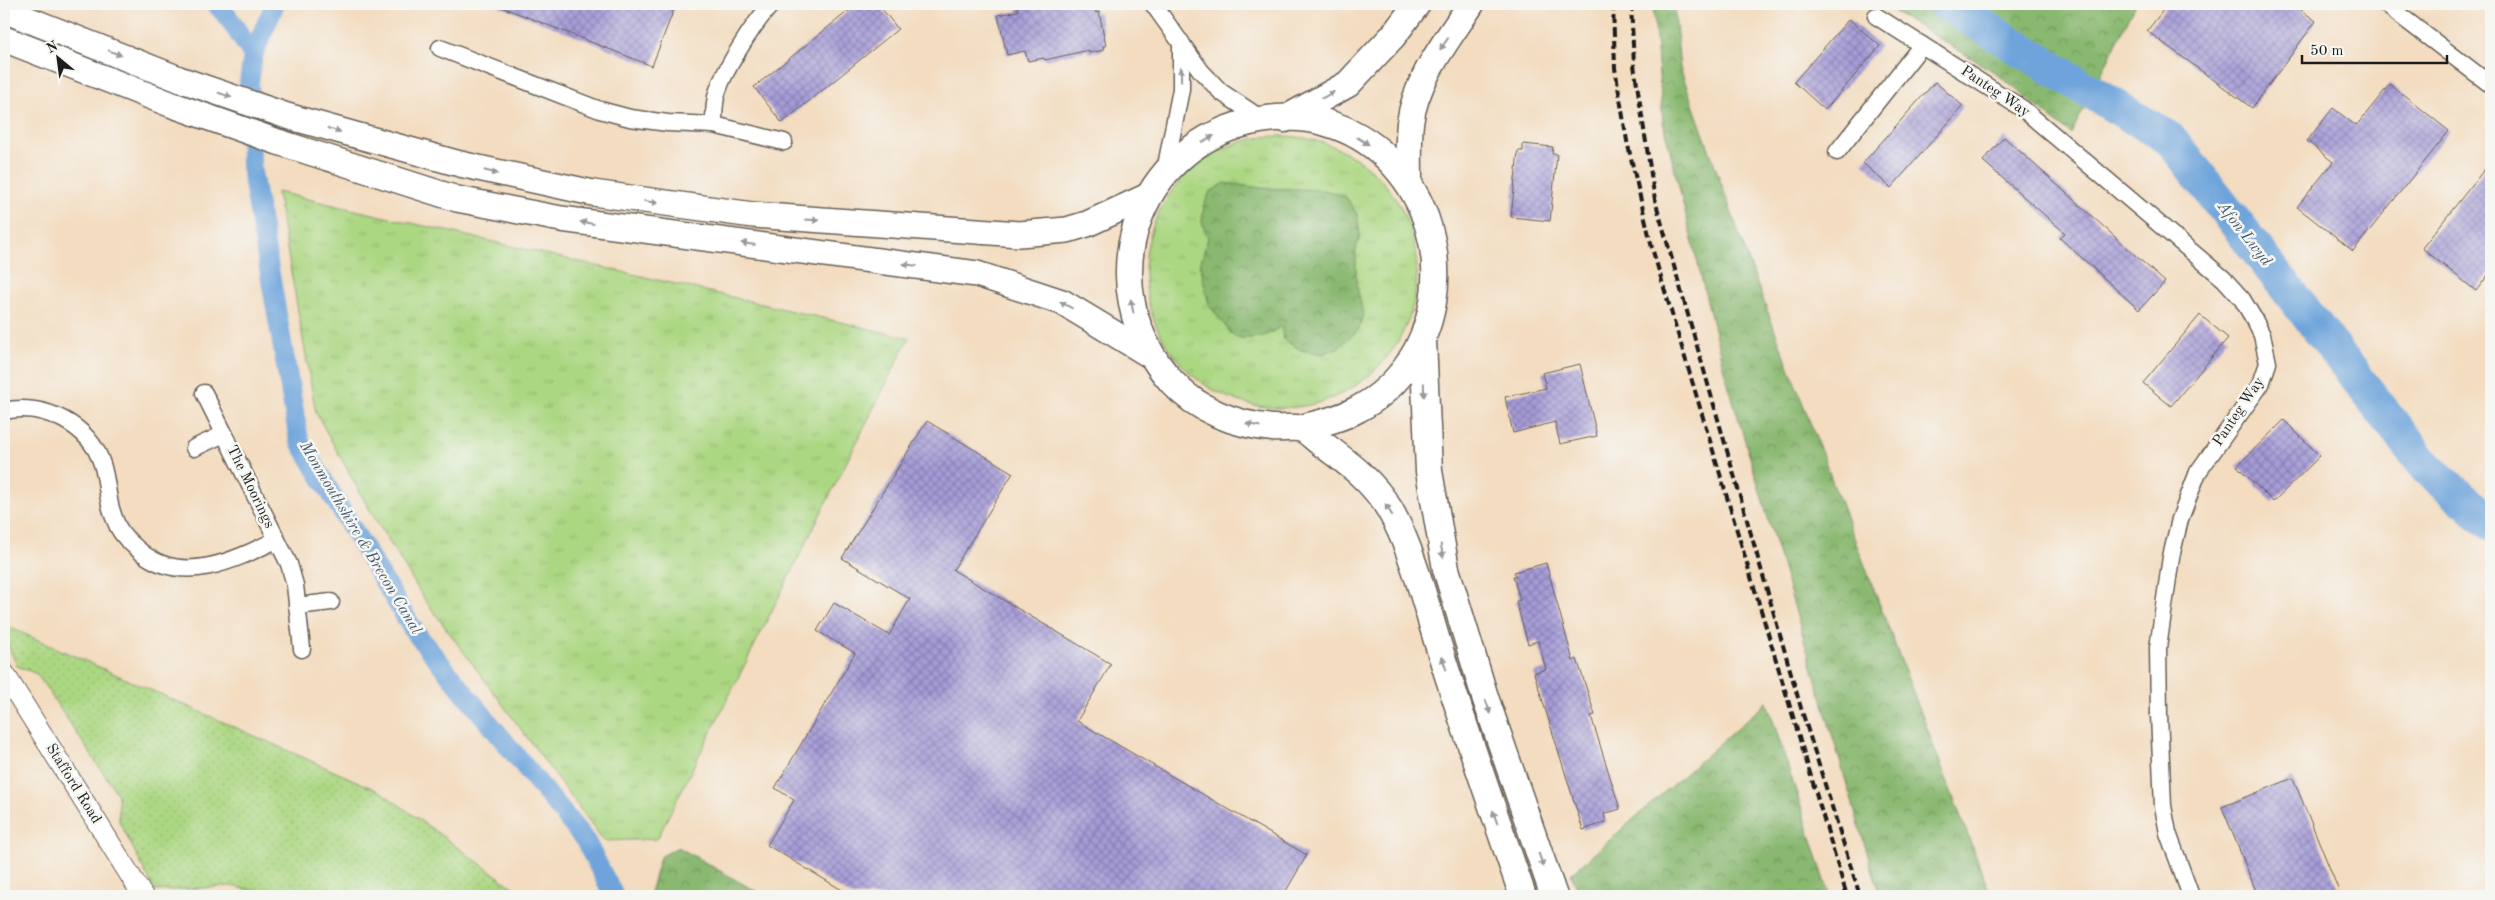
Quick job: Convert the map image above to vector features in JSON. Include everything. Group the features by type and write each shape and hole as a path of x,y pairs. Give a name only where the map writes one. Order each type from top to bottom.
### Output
{"highway":[{"path":"1417,4 1393,36 1348,84 1274,119 1236,126 1209,137 1185,154 1165,174 1150,195 1135,230 1130,248 1128,276 1131,305 1137,323 1152,357 1176,387 1207,409 1230,419 1254,426 1277,429 1301,428 1332,421 1360,408 1386,390 1407,368 1423,341"},
{"path":"1409,182 1410,122 1420,88 1436,56 1471,4"},
{"path":"1274,119 1326,124 1351,134 1380,152 1409,182 1426,216 1436,259 1435,287 1423,341 1429,471 1446,569 1485,696 1554,896"},
{"path":"1301,428 1350,463 1372,484 1392,513 1408,550 1457,704 1523,896"}],"main road":[{"path":"28,4 83,40"},
{"path":"4,10 179,79 287,116 417,154 545,184 673,205 798,219 994,233 1043,233 1088,224 1150,195"},
{"path":"4,40 170,104 278,142 457,198 561,219 977,274 1062,302 1152,357"},
{"path":"4,56 170,104"}],"street":[{"path":"714,125 716,97 735,57 760,15 772,4"},
{"path":"1153,4 1201,71 1221,92 1274,119"},
{"path":"2384,4 2491,86"},
{"name":"Panteg Way","path":"1876,16 2024,109 2067,144 2224,279 2242,299 2262,335 2268,362 2261,384 2198,472 2180,519 2171,557 2158,648 2163,806 2168,832 2191,896"},
{"path":"1165,174 1181,89 1181,42"},
{"path":"1836,152 1922,45"},
{"path":"440,48 600,110 640,119 714,125 784,142"},
{"name":"The Moorings","path":"204,393 289,564 295,585 302,649"},
{"name":"The Moorings","path":"4,411 33,410 50,414 65,420 82,432 93,446 102,464 107,498 119,528 128,542 160,564 198,569 218,565 240,558 276,540"},
{"name":"The Moorings","path":"194,448 224,434"},
{"path":"297,606 331,602"},
{"name":"Stafford Road","path":"4,673 143,896"}],"green space":[{"path":"1653,4 1674,4 1680,68 1756,281 1991,896 1880,896 1724,370 1663,122"},
{"path":"1882,4 2136,4 2071,134 1996,73"},
{"path":"1281,136 1308,139 1333,146 1357,159 1377,176 1394,196 1407,220 1414,245 1417,272 1414,299 1407,324 1394,348 1377,368 1357,385 1333,398 1308,405 1281,408 1254,405 1229,398 1205,385 1185,368 1168,348 1155,324 1148,299 1145,272 1148,245 1155,220 1168,196 1185,176 1205,159 1229,146 1254,139"},
{"path":"1225,183 1261,188 1325,190 1346,197 1357,214 1360,235 1356,250 1356,282 1363,314 1359,329 1338,348 1322,354 1301,350 1284,340 1281,326 1259,337 1234,337 1209,305 1200,265 1208,238 1202,222 1204,205 1210,192"},
{"path":"277,192 909,338 657,839 604,841 425,600 372,514 316,413"},
{"path":"4,625 381,792 525,896 280,896 231,886 155,891 119,821 118,795 37,674 17,666 4,636"},
{"path":"1767,702 1830,896 1580,896 1571,874"},
{"path":"678,847 764,896 649,896 660,857"}],"building":[{"path":"494,4 676,4 652,66"},
{"path":"857,4 878,4 898,29 782,123 754,87"},
{"path":"1017,4 1094,4 1096,13 1099,12 1106,46 1103,46 1104,50 1089,53 1089,50 1045,60 1044,58 1028,61 1025,51 1007,55 998,15 1018,11"},
{"path":"2168,4 2293,4 2316,21 2252,108 2147,31"},
{"path":"1849,19 1880,46 1825,110 1794,82"},
{"path":"1935,82 1963,106 1891,188 1863,163"},
{"path":"2390,84 2449,131 2353,251 2297,207 2333,162 2307,141 2333,108 2356,126"},
{"path":"2004,137 2165,282 2139,310 2060,238 2065,233 1983,161"},
{"path":"1523,144 1553,147 1552,154 1557,154 1550,221 1511,217 1518,151 1523,151"},
{"path":"2491,161 2491,271 2476,291 2422,248"},
{"path":"2200,315 2228,338 2171,406 2143,383"},
{"path":"1580,364 1597,436 1560,444 1555,422 1513,433 1505,397 1546,388 1542,373"},
{"path":"2284,420 2320,456 2273,502 2237,466"},
{"path":"927,421 1013,473 953,570 1111,664 1077,721 1307,855 1283,896 852,896 767,845 794,800 775,788 855,653 817,631 834,603 889,635 910,599 842,558"},
{"path":"1546,563 1573,661 1577,659 1595,715 1591,716 1620,809 1604,814 1606,822 1583,830 1534,673 1546,669 1538,641 1528,644 1516,601 1520,600 1513,576 1516,576 1514,572"},
{"path":"2293,778 2341,896 2258,896 2222,807"}],"waterway":[{"path":"216,4 228,17 253,55"},
{"name":"Monmouthshire & Brecon Canal","path":"275,4 253,55 249,82 251,166 299,440 414,631 585,840 614,896"},
{"name":"Afon Lwyd","path":"1946,4 2171,140 2427,468 2491,523"}],"railway":[{"path":"1613,4 1615,68 1627,141 1652,248 1847,896"},
{"path":"1631,4 1634,65 1655,200 1801,708 1860,896"}]}
